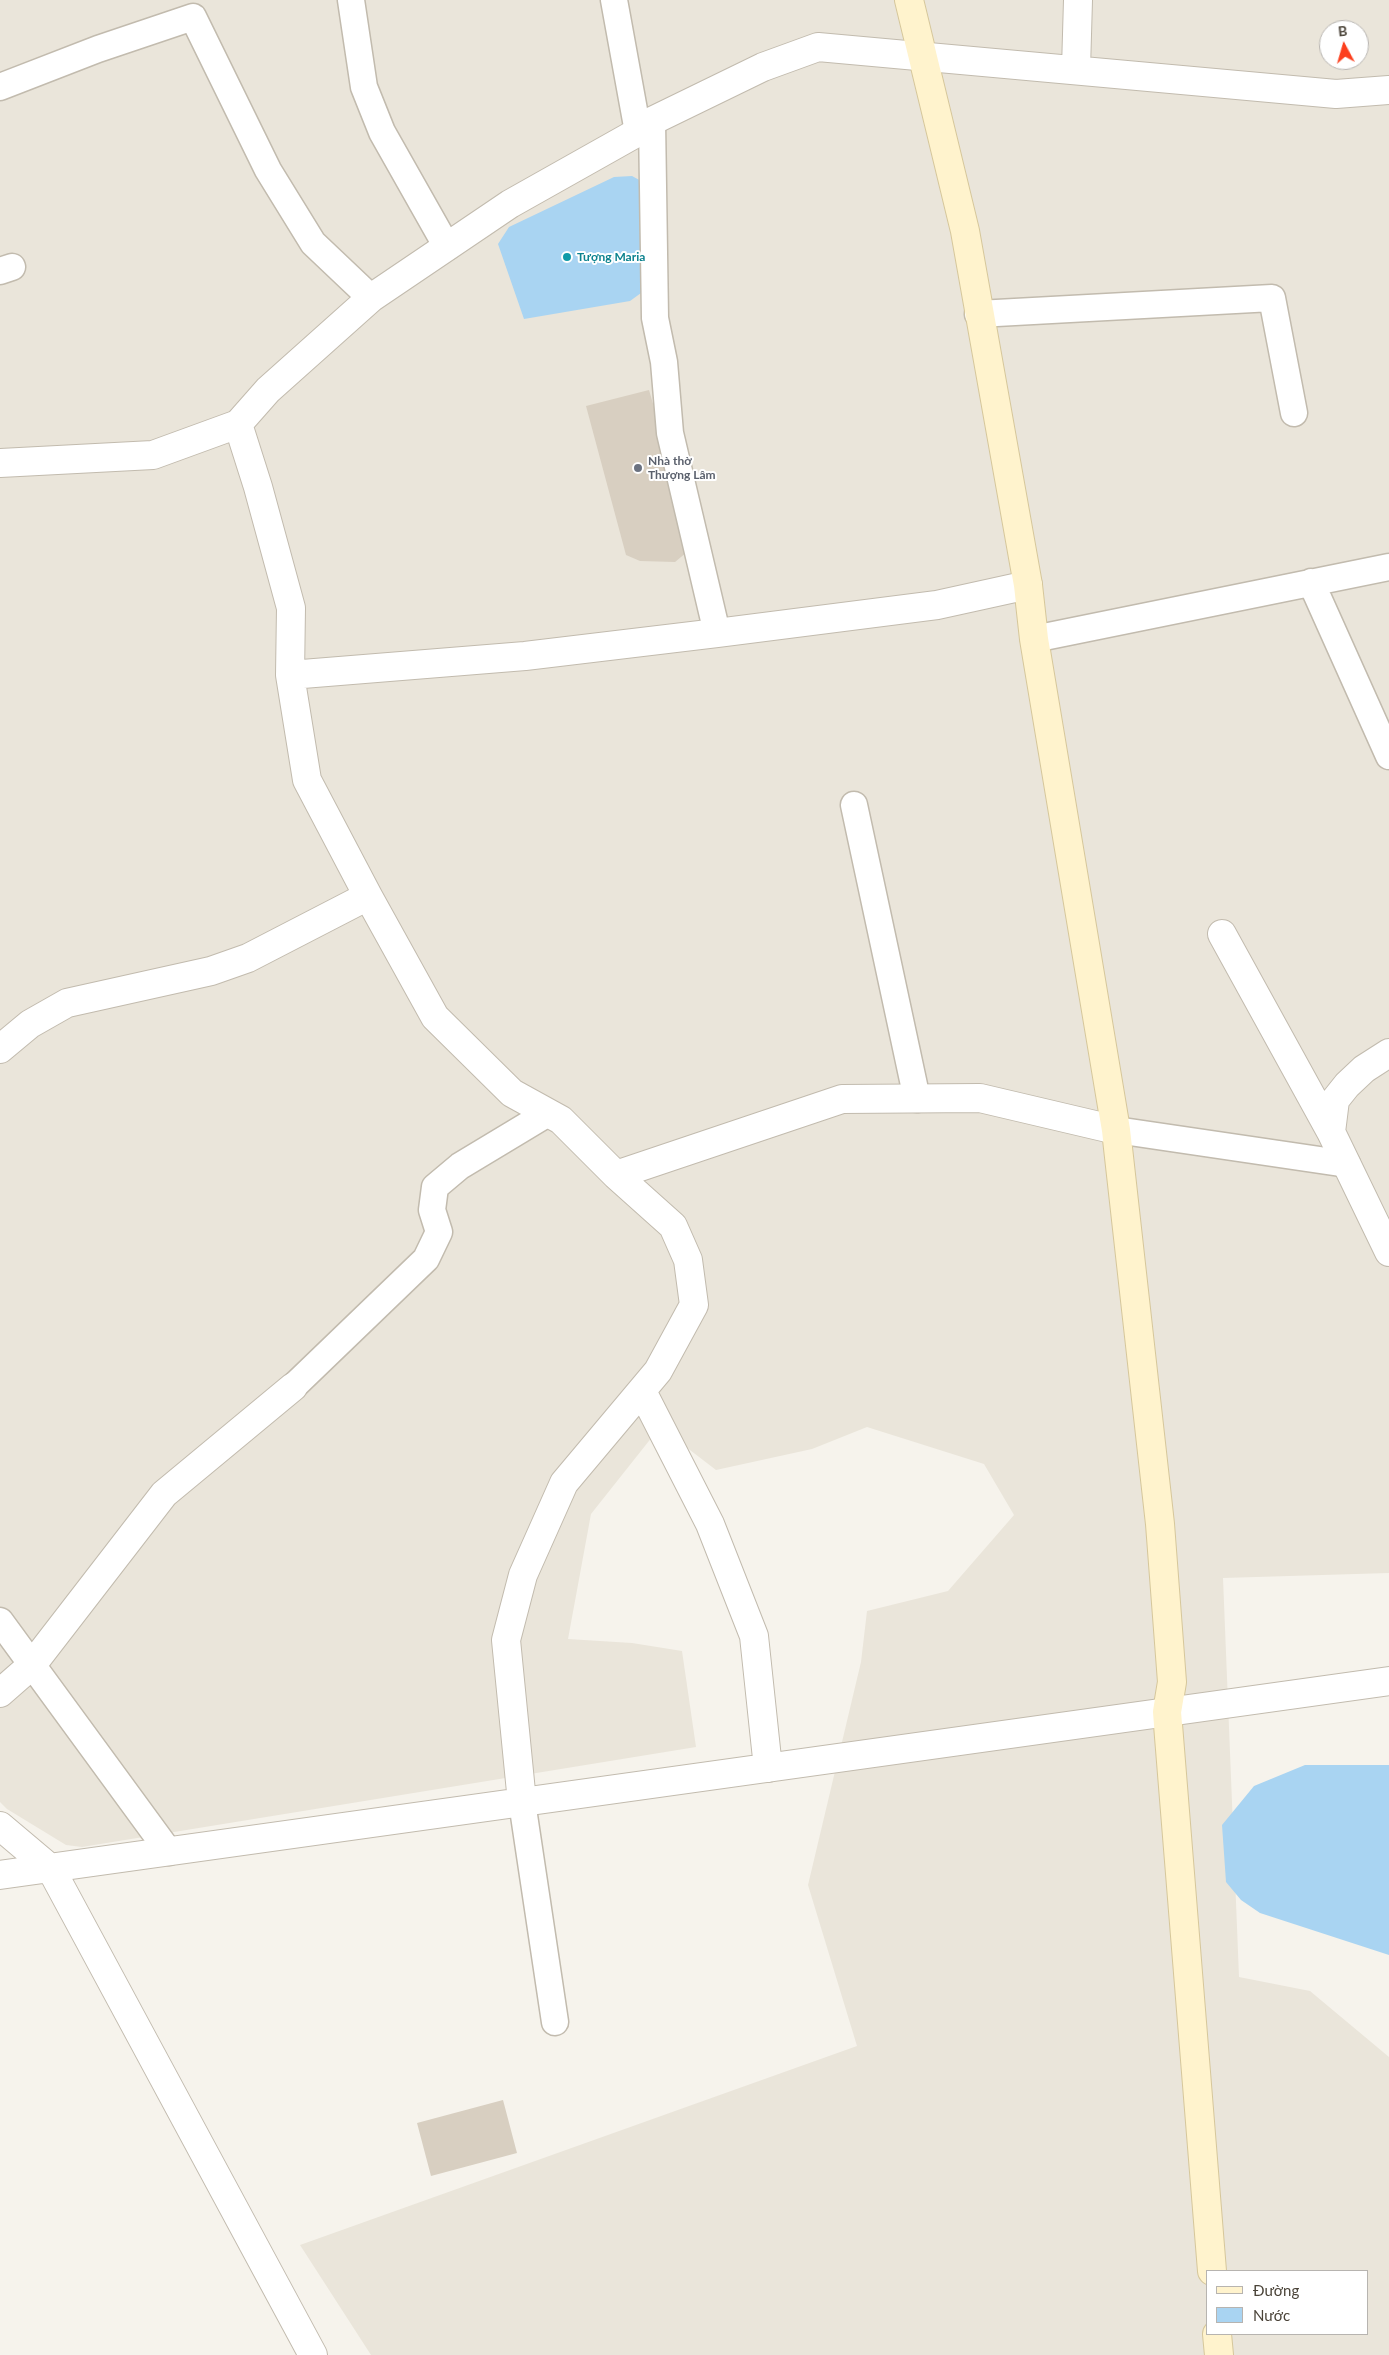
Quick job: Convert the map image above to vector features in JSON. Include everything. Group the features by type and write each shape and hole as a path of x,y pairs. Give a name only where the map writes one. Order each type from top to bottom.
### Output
{"street":[{"path":"909,0 965,231 978,314 1028,586 1034,639 1116,1130 1160,1524 1172,1682 1167,1712 1212,2270"},
{"path":"1076,69 1078,0"},
{"path":"0,464 153,455 238,424 268,390 371,298 510,204 645,126 763,68 818,47 1336,94 1389,90"},
{"path":"238,424 258,487 291,608 290,674 307,780 368,896 435,1017 512,1093 561,1120 616,1175 673,1226 688,1260 694,1305 658,1371 564,1483 523,1576 506,1640 522,1802"},
{"path":"290,674 525,656 937,605 1028,586"},
{"path":"0,1049 30,1024 67,1003 211,971 248,958 368,896"},
{"path":"1222,934 1331,1132 1389,1252"},
{"path":"1331,1132 1335,1100 1364,1069 1389,1053"},
{"path":"616,1175 842,1099 980,1098 1116,1130"},
{"path":"0,1693 32,1664 164,1494 293,1387"},
{"path":"642,1391 710,1524 754,1636 768,1768"},
{"path":"0,1875 1389,1681"},
{"path":"0,1826 51,1868 313,2355"},
{"path":"1217,2335 1219,2355"}],"lane":[{"path":"351,0 364,87 382,132 447,247"},
{"path":"614,0 645,126 655,318 664,362 670,433 717,633"},
{"path":"0,87 193,17 268,170 313,243 371,298"},
{"path":"978,314 1272,298 1294,413"},
{"path":"1034,639 1389,567"},
{"path":"1311,582 1389,756"},
{"path":"854,805 917,1099"},
{"path":"293,1387 426,1259 439,1232 432,1210 435,1187 460,1166 548,1113"},
{"path":"1116,1130 1347,1164"},
{"path":"0,1621 169,1852"},
{"path":"522,1802 554,2022"}],"shaded area":[{"path":"0,0 1389,0 1389,1573 1223,1578 1239,1977 1310,1991 1389,2057 1389,2355 371,2355 300,2245 857,2046 808,1885 861,1662 867,1611 948,1591 1014,1515 984,1464 867,1427 812,1449 716,1470 660,1427 591,1514 568,1639 632,1643 682,1651 696,1747 82,1847 66,1845 7,1809 0,1802"}],"water":[{"path":"632,176 643,182 646,196 641,293 630,301 524,319 498,244 509,227 614,177"},
{"path":"1305,1765 1389,1765 1389,1955 1260,1913 1241,1900 1226,1882 1222,1825 1254,1786"}],"building":[{"name":"Nhà thờ Thượng Lâm","path":"649,390 690,531 687,552 675,562 640,561 626,555 586,406"},
{"path":"503,2100 517,2153 431,2176 417,2123"}],"place":[{"name":"Tượng Maria","path":"567,257"},
{"name":"Nhà thờ Thượng Lâm","path":"638,468"}]}
